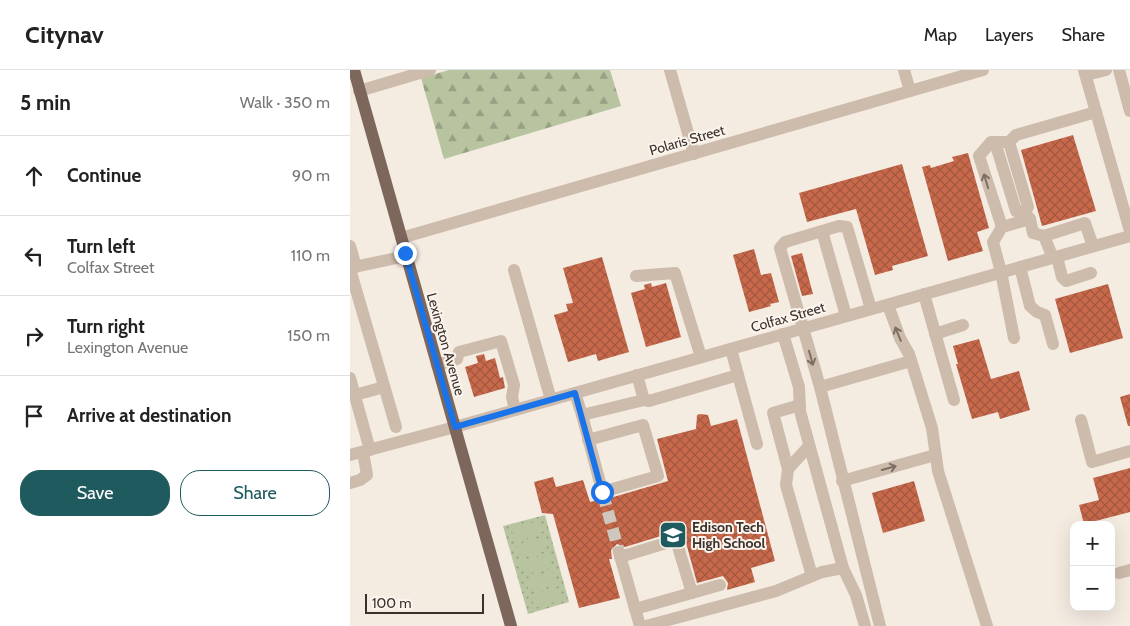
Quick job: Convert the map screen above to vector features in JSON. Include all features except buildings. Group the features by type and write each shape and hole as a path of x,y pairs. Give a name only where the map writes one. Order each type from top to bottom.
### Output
{"main road":[{"name":"Lexington Avenue","path":"354,70 511,626"}],"street":[{"path":"359,90 430,70"},
{"path":"670,70 694,154"},
{"path":"904,70 910,91"},
{"name":"Polaris Street","path":"401,238 983,70"},
{"path":"1106,70 1085,73 1130,231"},
{"path":"1118,70 1130,111"},
{"path":"1002,227 979,156 992,142 1009,142 1016,135 1096,112"},
{"path":"996,142 1016,211 1027,215"},
{"path":"1009,142 1028,207 1027,215 1033,233 1044,236 1085,223 1093,246"},
{"path":"1014,338 993,242 1002,227 1027,215"},
{"path":"871,309 848,227 839,226 785,242 780,248 820,387 842,481 880,626"},
{"path":"822,231 846,316"},
{"path":"1044,236 1055,257 1062,277 1066,281 1091,273"},
{"name":"Colfax Street","path":"350,455 637,376 1130,236"},
{"path":"350,246 352,268 396,426"},
{"path":"352,268 406,256"},
{"path":"1020,267 1030,306 1037,312 1045,315 1054,344"},
{"path":"514,270 551,400"},
{"path":"636,276 675,273 701,357"},
{"path":"924,294 954,400"},
{"path":"1008,310 1029,303"},
{"path":"888,304 900,338 909,354 932,428 938,471 987,626"},
{"path":"935,334 963,325"},
{"path":"783,334 799,387 800,405 809,446 843,568 856,595 865,626"},
{"path":"436,365 457,359 460,352 502,340 514,384 512,397 515,410"},
{"path":"731,349 757,444"},
{"path":"820,387 911,361"},
{"path":"582,415 644,400 650,401 738,374"},
{"path":"637,376 644,400"},
{"path":"350,378 367,451 367,475 360,480 350,483"},
{"path":"355,396 384,387"},
{"path":"575,393 582,415 588,440 603,493 658,476 643,425 588,440"},
{"path":"800,405 773,413 788,469 786,485 812,576"},
{"path":"1081,420 1092,462 1130,450"},
{"path":"788,469 809,446"},
{"path":"842,481 936,454"},
{"path":"640,626 620,554 676,540 692,593"},
{"path":"646,626 776,591 822,572 843,568"},
{"path":"635,609 720,585"}],"green space":[{"path":"449,70 610,70 621,106 444,159 421,78"},
{"path":"545,515 569,602 528,614 503,526"},
{"path":"539,521 542,534 515,541 511,528"},
{"path":"544,537 547,550 520,558 516,545"},
{"path":"548,554 552,567 525,575 521,562"},
{"path":"553,571 557,584 529,592 526,579"},
{"path":"558,588 561,600 534,608 531,595"}],"tunnel":[{"path":"603,494 619,552"}],"place":[{"name":"Edison Tech High School","path":"673,535"}],"route":[{"path":"405,253 455,427 575,393 602,492"}]}
